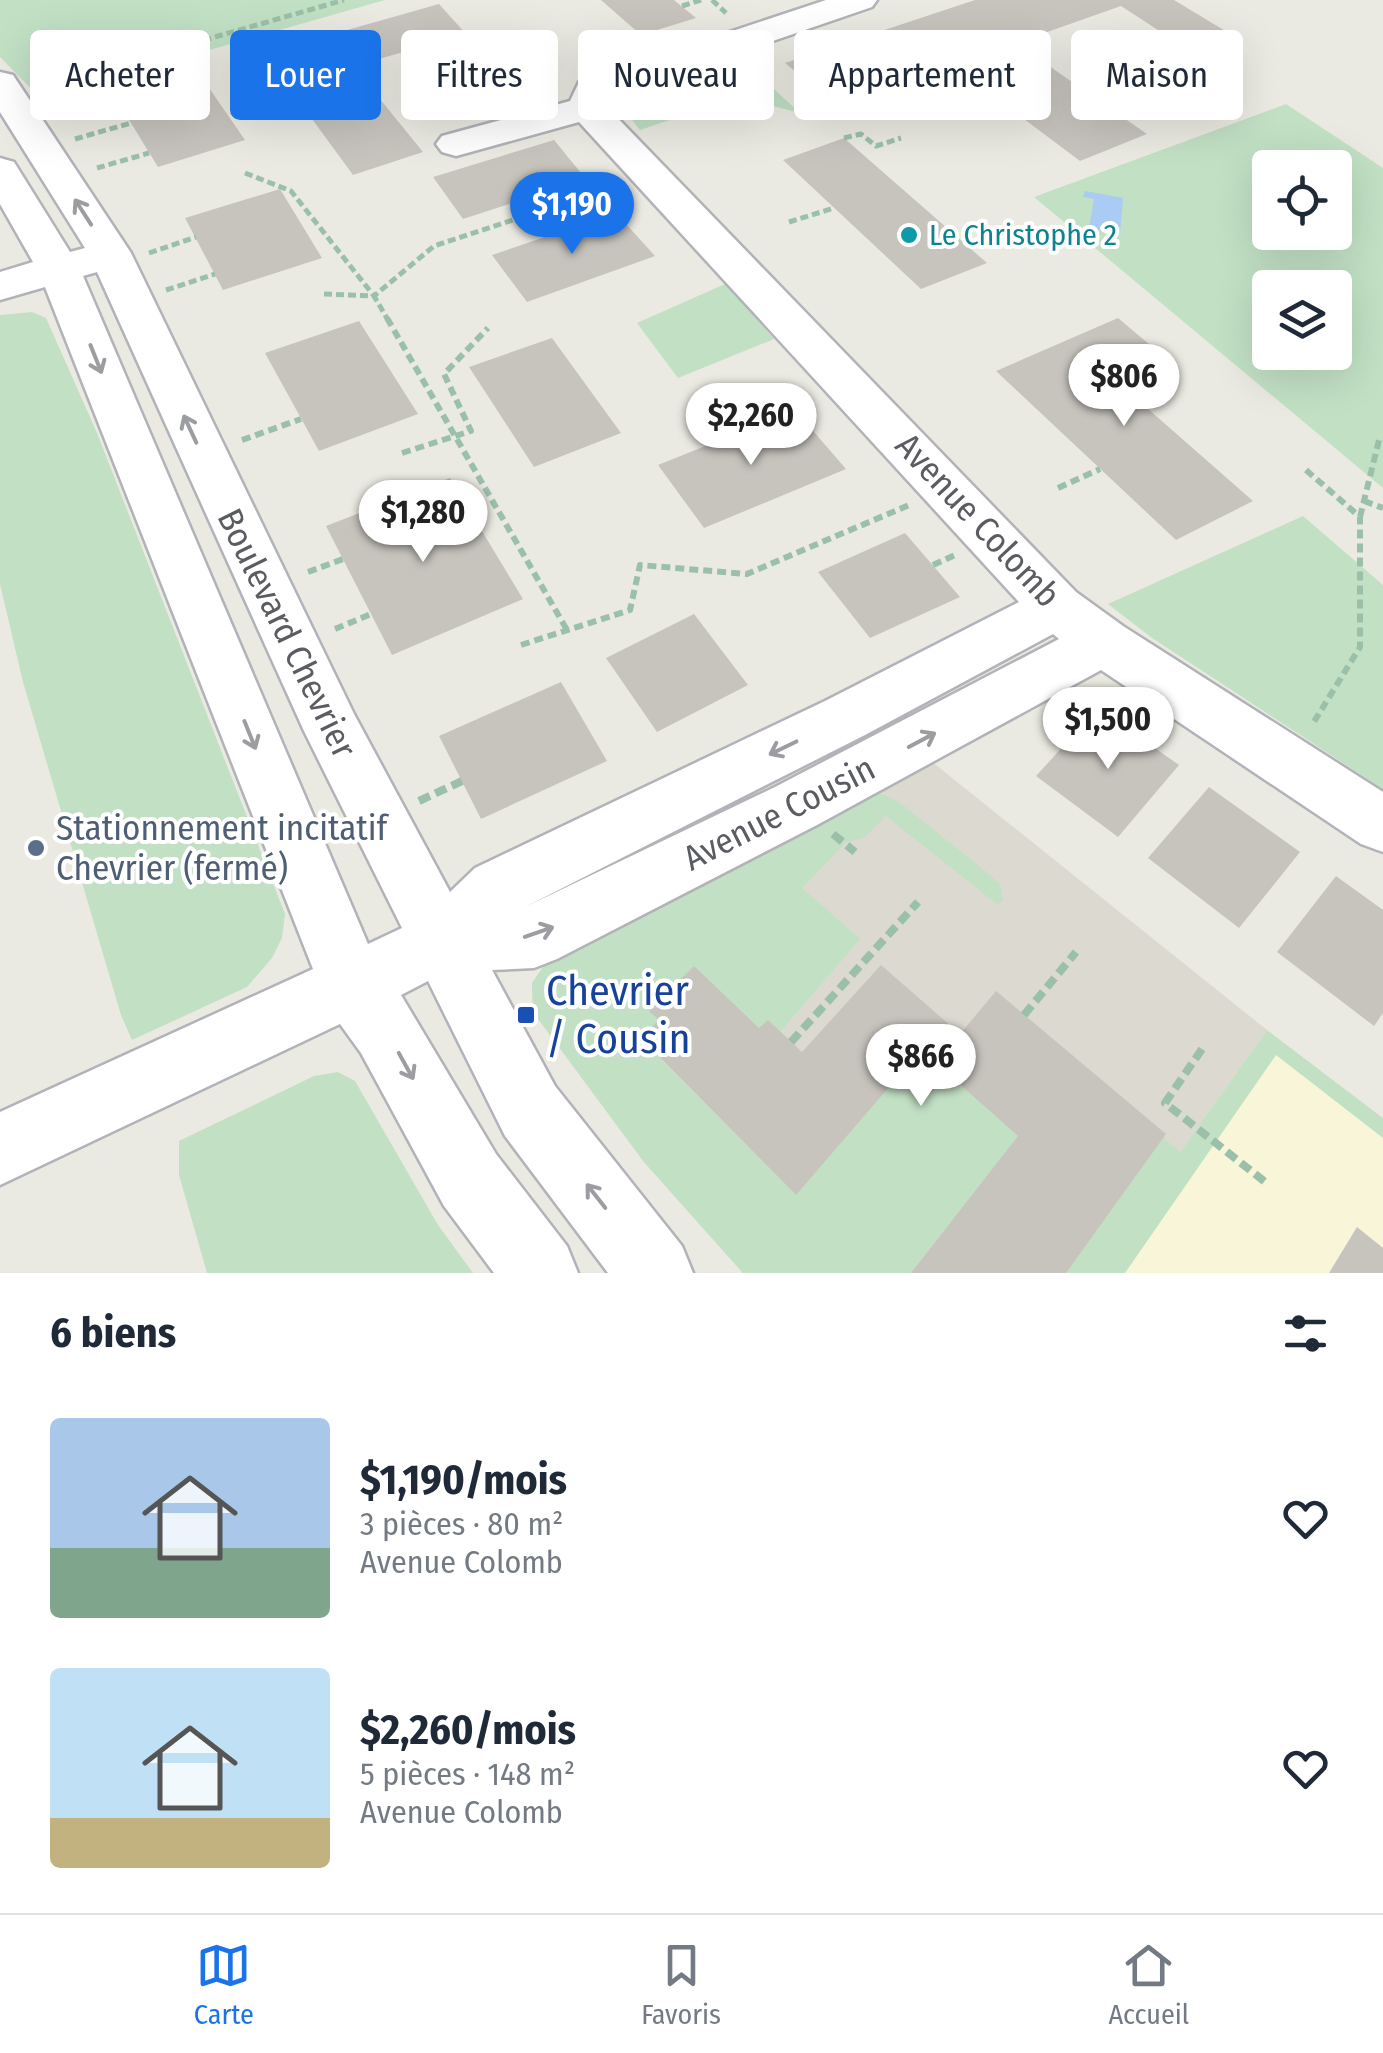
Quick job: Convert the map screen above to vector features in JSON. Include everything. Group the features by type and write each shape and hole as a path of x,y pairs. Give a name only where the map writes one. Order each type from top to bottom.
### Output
{"street":[{"path":"771,30 860,0"},
{"path":"456,144 578,110"},
{"name":"Boulevard Chevrier","path":"25,118 106,258 332,731 530,1111 655,1273"},
{"name":"Avenue Colomb","path":"599,120 1056,606 1103,642 1383,825"},
{"name":"Boulevard Chevrier","path":"0,170 106,258 352,984 385,1029 470,1180 540,1273"},
{"path":"0,286 106,258"},
{"name":"Avenue Cousin","path":"0,1149 442,942 497,888 845,718 1056,606"},
{"name":"Avenue Cousin","path":"442,942 534,937 882,761 1103,642"}],"path":[{"path":"25,118 145,57 344,0"},
{"path":"682,6 701,0"},
{"path":"25,118 131,123"},
{"path":"844,138 862,134 876,146 901,138"},
{"path":"86,172 149,153"},
{"path":"244,172 291,192 374,296 566,630"},
{"path":"324,294 374,296 434,246 652,174"},
{"path":"790,222 834,208"},
{"path":"1059,242 1089,229"},
{"path":"106,258 196,238"},
{"path":"160,292 215,274"},
{"path":"402,453 471,430 444,374 488,328"},
{"path":"236,442 302,419"},
{"path":"1288,763 1360,648 1360,517 1379,440"},
{"path":"1058,488 1100,469"},
{"path":"1306,470 1360,517"},
{"path":"521,645 630,610 640,564 747,574 947,489"},
{"path":"1364,501 1383,508"},
{"path":"302,575 343,559"},
{"path":"329,632 371,614"},
{"path":"413,804 462,781"},
{"path":"791,1042 918,902"},
{"path":"1024,1015 1076,952"},
{"path":"1202,1049 1165,1103 1269,1185"}],"shaded area":[{"path":"931,761 1267,1030 1094,1273 743,1273 644,1162 533,1012 532,983"},
{"path":"1267,1030 1383,1118 1383,1273 1094,1273"}],"green space":[{"path":"0,0 385,0 279,30 230,30 230,44 210,50 210,30 30,30 30,88 0,57"},
{"path":"774,89 794,107 794,111 774,106"},
{"path":"1286,104 1383,168 1383,488 1034,197"},
{"path":"632,120 670,120 640,130"},
{"path":"725,284 774,339 678,378 637,323"},
{"path":"32,312 46,318 97,433 285,914 282,938 272,958 247,987 132,1040 121,1015 23,682 0,584 0,315"},
{"path":"1303,516 1383,585 1383,789 1152,638 1108,604"},
{"path":"874,791 899,802 990,875 1000,884 1003,900 998,905 886,816 864,838 846,842 802,888 860,939 780,1032 768,1020 759,1028 694,966 649,1010 659,1020 641,1039 796,1195 903,1071 929,1094 947,1073 1018,1136 911,1273 743,1273 644,1162 533,1012 532,983 549,958"},
{"path":"1267,1030 1383,1118 1383,1138 1276,1055 1125,1273 1066,1273 1163,1138 1180,1152"},
{"path":"338,1072 355,1081 438,1225 473,1273 207,1273 179,1175 179,1141 314,1076"}],"water":[{"path":"1085,191 1123,198 1120,233 1089,229 1094,199 1083,197"}],"building":[{"path":"601,0 674,0 696,18 657,30 635,30"},
{"path":"975,0 1174,0 1224,30 1158,30 1121,6 1051,31 885,30"},
{"path":"439,4 462,30 401,30 401,53 381,58 381,30 347,30"},
{"path":"1051,67 1071,81 1071,120 1127,120 1147,134 1080,161 1025,120 1051,120"},
{"path":"210,89 245,140 158,167 129,120 210,120"},
{"path":"381,100 423,152 353,175 313,120 381,120"},
{"name":"Le Christophe 2","path":"844,138 987,263 921,289 783,160"},
{"path":"554,140 586,179 463,219 433,177"},
{"path":"280,189 322,258 223,290 185,218"},
{"path":"616,213 655,256 527,302 492,255"},
{"path":"1118,318 1156,350 1106,372 1253,501 1176,540 996,371"},
{"path":"359,321 418,414 319,451 265,353"},
{"path":"552,338 621,433 534,467 469,367"},
{"path":"795,410 846,469 704,528 658,465"},
{"path":"450,478 523,599 392,655 326,526"},
{"path":"905,533 960,597 870,638 818,572"},
{"path":"694,614 748,685 657,732 606,658"},
{"path":"561,682 607,761 481,819 439,736"},
{"path":"1098,708 1179,765 1118,837 1036,776"},
{"path":"1209,787 1300,852 1239,928 1148,858"},
{"path":"1336,876 1383,910 1383,1013 1374,1026 1277,952"},
{"path":"881,965 960,1034 996,991 1166,1134 1066,1273 911,1273 1018,1136 947,1073 930,1094 903,1071 796,1195 641,1038 659,1020 649,1011 694,966 759,1028 768,1020 802,1052"},
{"path":"1357,1227 1383,1248 1383,1273 1329,1273"}],"place":[{"name":"Le Christophe 2","path":"909,235"},
{"name":"Stationnement incitatif Chevrier (fermé)","path":"36,848"},
{"name":"Chevrier / Cousin","path":"526,1015"}]}
